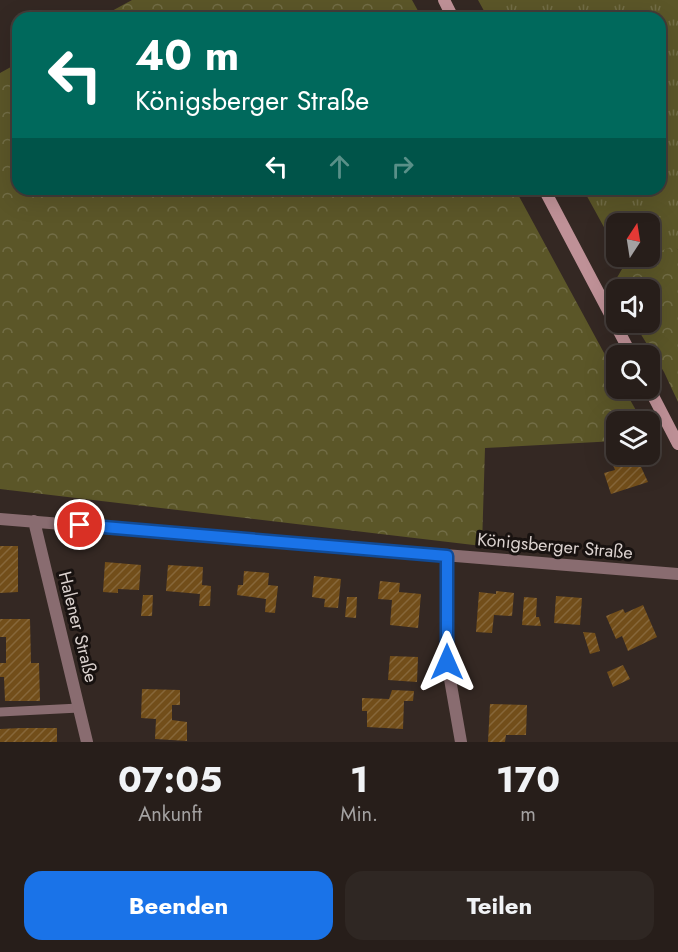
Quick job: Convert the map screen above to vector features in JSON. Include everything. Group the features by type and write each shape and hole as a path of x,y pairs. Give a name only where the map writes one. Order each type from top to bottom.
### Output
{"main road":[{"path":"547,195 626,345"},
{"path":"655,399 678,444"}],"street":[{"name":"Königsberger Straße","path":"0,519 678,574"},
{"name":"Halener Straße","path":"34,521 87,742"},
{"path":"447,556 447,662 461,742"}],"lane":[{"path":"0,712 52,712 79,708"}],"green space":[{"path":"132,0 412,0 419,12 110,12"},
{"path":"478,0 678,0 678,250 674,247 660,252 660,213 606,213 606,231 586,195 666,195 666,12 485,12"},
{"path":"12,66 12,195 518,195 606,357 606,399 630,399 636,411 606,411 606,442 485,448 482,546 0,489 0,73"},
{"path":"674,246 678,250 678,402 660,365 660,345 647,345 640,333 660,333 660,279 616,279 623,267 660,267 660,251"}],"building":[{"path":"613,465 640,465 648,482 611,494 604,473 615,470"},
{"path":"0,546 18,546 18,592 0,593"},
{"path":"105,562 141,565 139,590 118,589 118,593 103,592"},
{"path":"168,565 203,567 202,585 211,586 210,606 199,606 200,594 166,591"},
{"path":"244,571 269,573 268,585 278,586 275,613 265,612 266,599 237,595 238,585 243,585"},
{"path":"314,576 341,579 338,608 324,607 325,599 312,597"},
{"path":"380,581 400,583 399,592 421,594 418,628 390,625 392,600 378,599"},
{"path":"496,591 514,593 512,616 494,615 492,633 476,632 479,592 496,594"},
{"path":"143,595 153,595 152,616 141,616"},
{"path":"556,596 582,598 580,625 554,623"},
{"path":"347,597 357,597 356,618 345,617"},
{"path":"524,597 537,598 536,617 539,617 541,626 522,625"},
{"path":"643,605 657,637 628,651 622,636 616,639 606,616 623,609 625,613"},
{"path":"0,619 30,619 31,663 39,663 40,701 5,701 4,677 0,677 0,663 6,663 6,637 0,637"},
{"path":"583,632 595,633 600,651 590,654"},
{"path":"390,656 418,657 417,682 388,680"},
{"path":"623,665 630,679 613,687 607,672"},
{"path":"142,689 180,690 180,705 172,705 172,720 187,722 187,741 155,739 156,719 141,718"},
{"path":"392,690 414,691 413,701 404,701 403,729 367,727 367,711 362,711 362,698 389,699"},
{"path":"490,704 527,705 526,735 506,735 505,742 488,742"},
{"path":"57,728 57,742 0,742 0,729"}],"route":[{"path":"80,525 447,556 447,662"}]}
